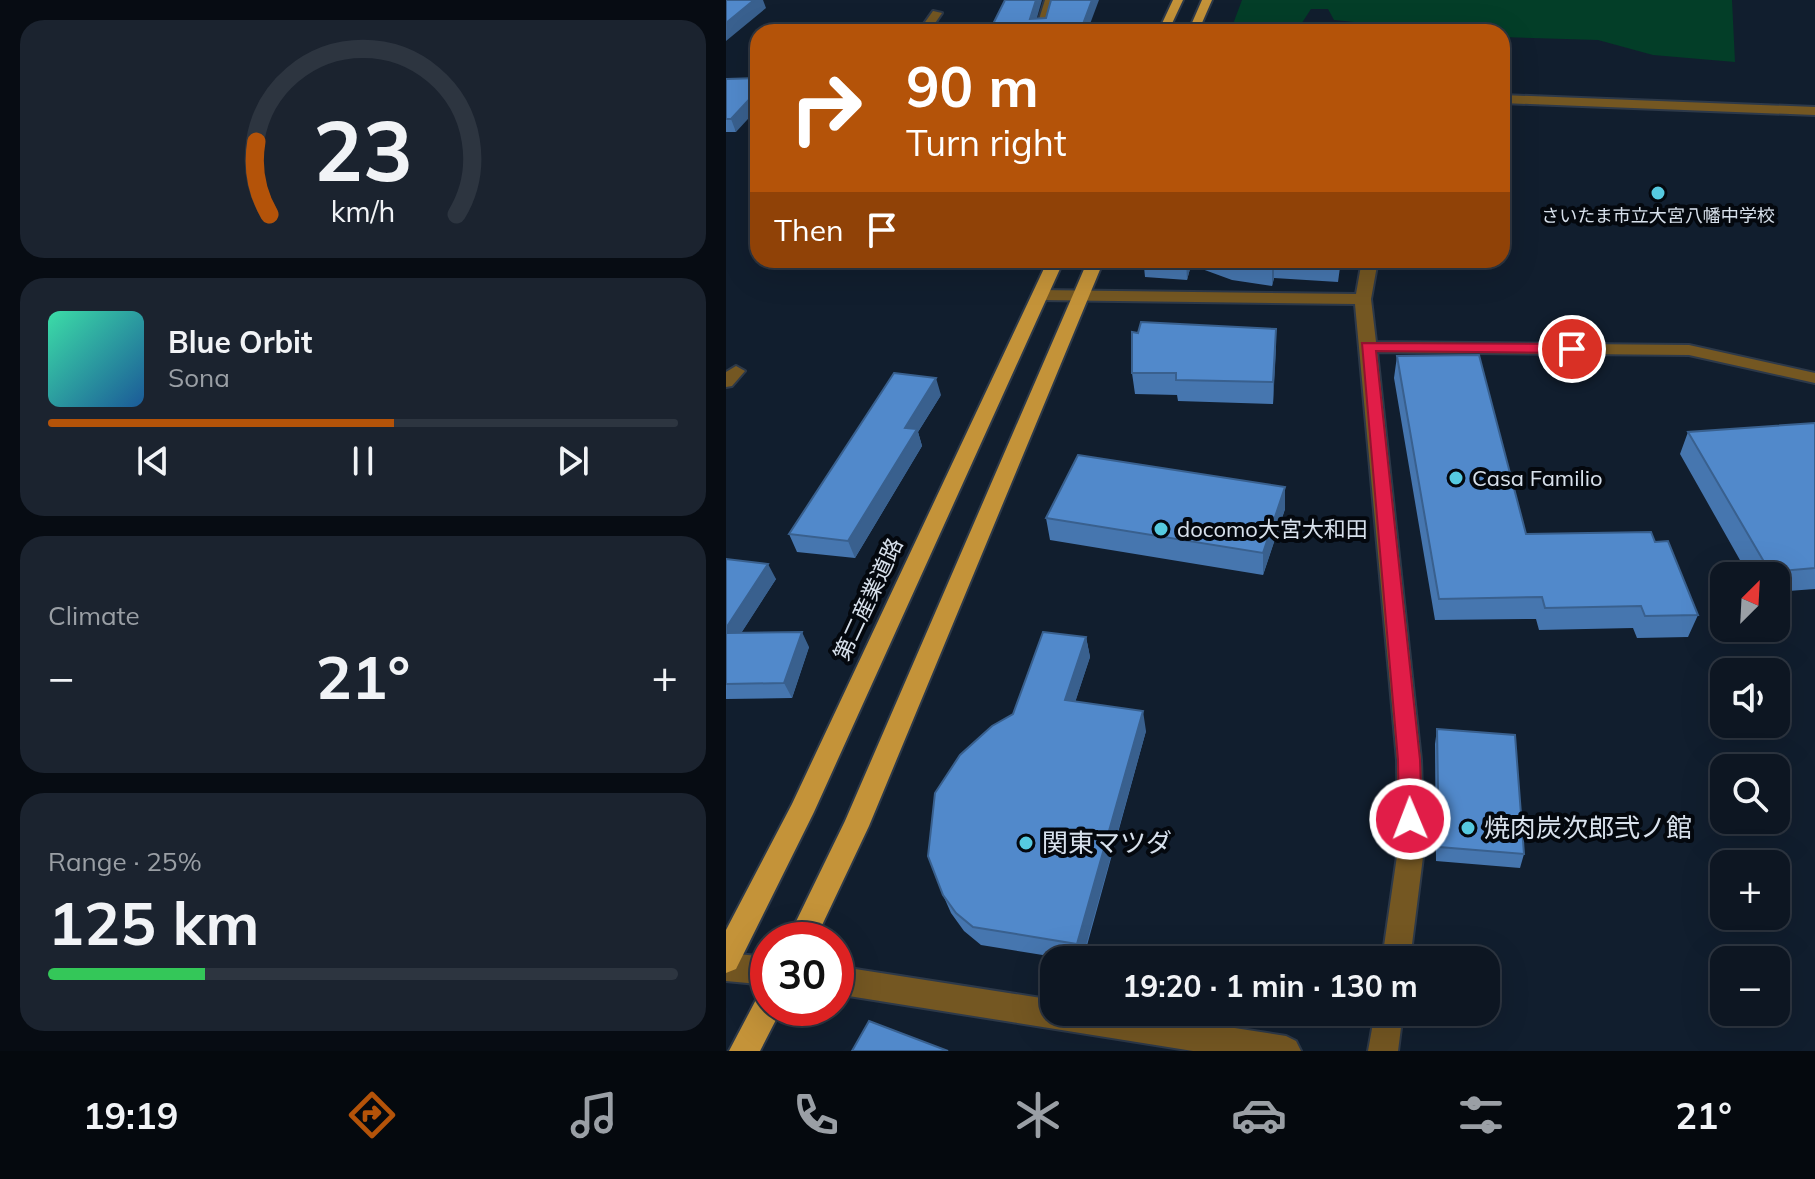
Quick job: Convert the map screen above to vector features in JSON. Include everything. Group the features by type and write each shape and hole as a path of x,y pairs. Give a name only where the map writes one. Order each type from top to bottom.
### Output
{"main road":[{"path":"1167,24 1178,0"},
{"path":"1196,24 1207,0"},
{"name":"第二産業道路","path":"726,959 801,812 1052,268"},
{"path":"810,922 856,826 1093,268"},
{"path":"744,1051 757,1026"}],"street":[{"path":"1042,24 1050,0"},
{"path":"929,24 937,13"},
{"path":"1510,99 1815,111"},
{"path":"1369,268 1363,299 1409,760 1411,849 1398,946"},
{"path":"1040,295 1363,299"},
{"path":"1368,347 1689,350 1815,378"},
{"path":"726,967 750,969"},
{"path":"854,983 1286,1051"},
{"path":"1383,1051 1387,1026"}],"green space":[{"path":"1242,0 1732,0 1735,62 1653,55 1598,40 1510,37 1510,24 1373,24 1334,20 1328,9 1311,9 1301,24 1233,24"}],"building":[{"path":"726,0 754,0 726,23"},
{"path":"1005,0 1036,0 1030,19 1046,18 1051,0 1092,0 1083,24 993,24"},
{"path":"750,78 750,99 731,119 726,119 726,79"},
{"path":"1141,322 1276,329 1273,382 1176,380 1176,373 1132,373 1132,332 1138,333"},
{"name":"Casa Familio","path":"1479,355 1526,534 1651,532 1655,542 1668,541 1698,615 1645,616 1641,606 1545,608 1542,597 1439,599 1397,356"},
{"path":"894,373 936,378 905,428 917,429 848,541 789,534"},
{"path":"1815,423 1815,568 1790,570 1790,562 1764,562 1688,432"},
{"path":"1078,455 1285,487 1263,553 1046,518"},
{"path":"726,559 768,564 726,628"},
{"path":"802,632 784,683 726,684 726,633"},
{"name":"関東マツダ","path":"1043,632 1086,637 1065,700 1143,711 1077,944 973,927 956,913 943,895 928,856 935,793 960,755 992,726 1013,714"},
{"path":"1437,729 1515,735 1524,854 1439,847"},
{"path":"869,1021 948,1051 852,1051"}],"place":[{"name":"さいたま市立大宮八幡中学校","path":"1658,193"},
{"name":"Casa Familio","path":"1456,478"},
{"name":"docomo大宮大和田","path":"1161,529"},
{"name":"焼肉炭次郎弐ノ館","path":"1468,828"},
{"name":"関東マツダ","path":"1026,843"}],"route":[{"path":"1410,819 1409,760 1368,347 1572,349"}]}
